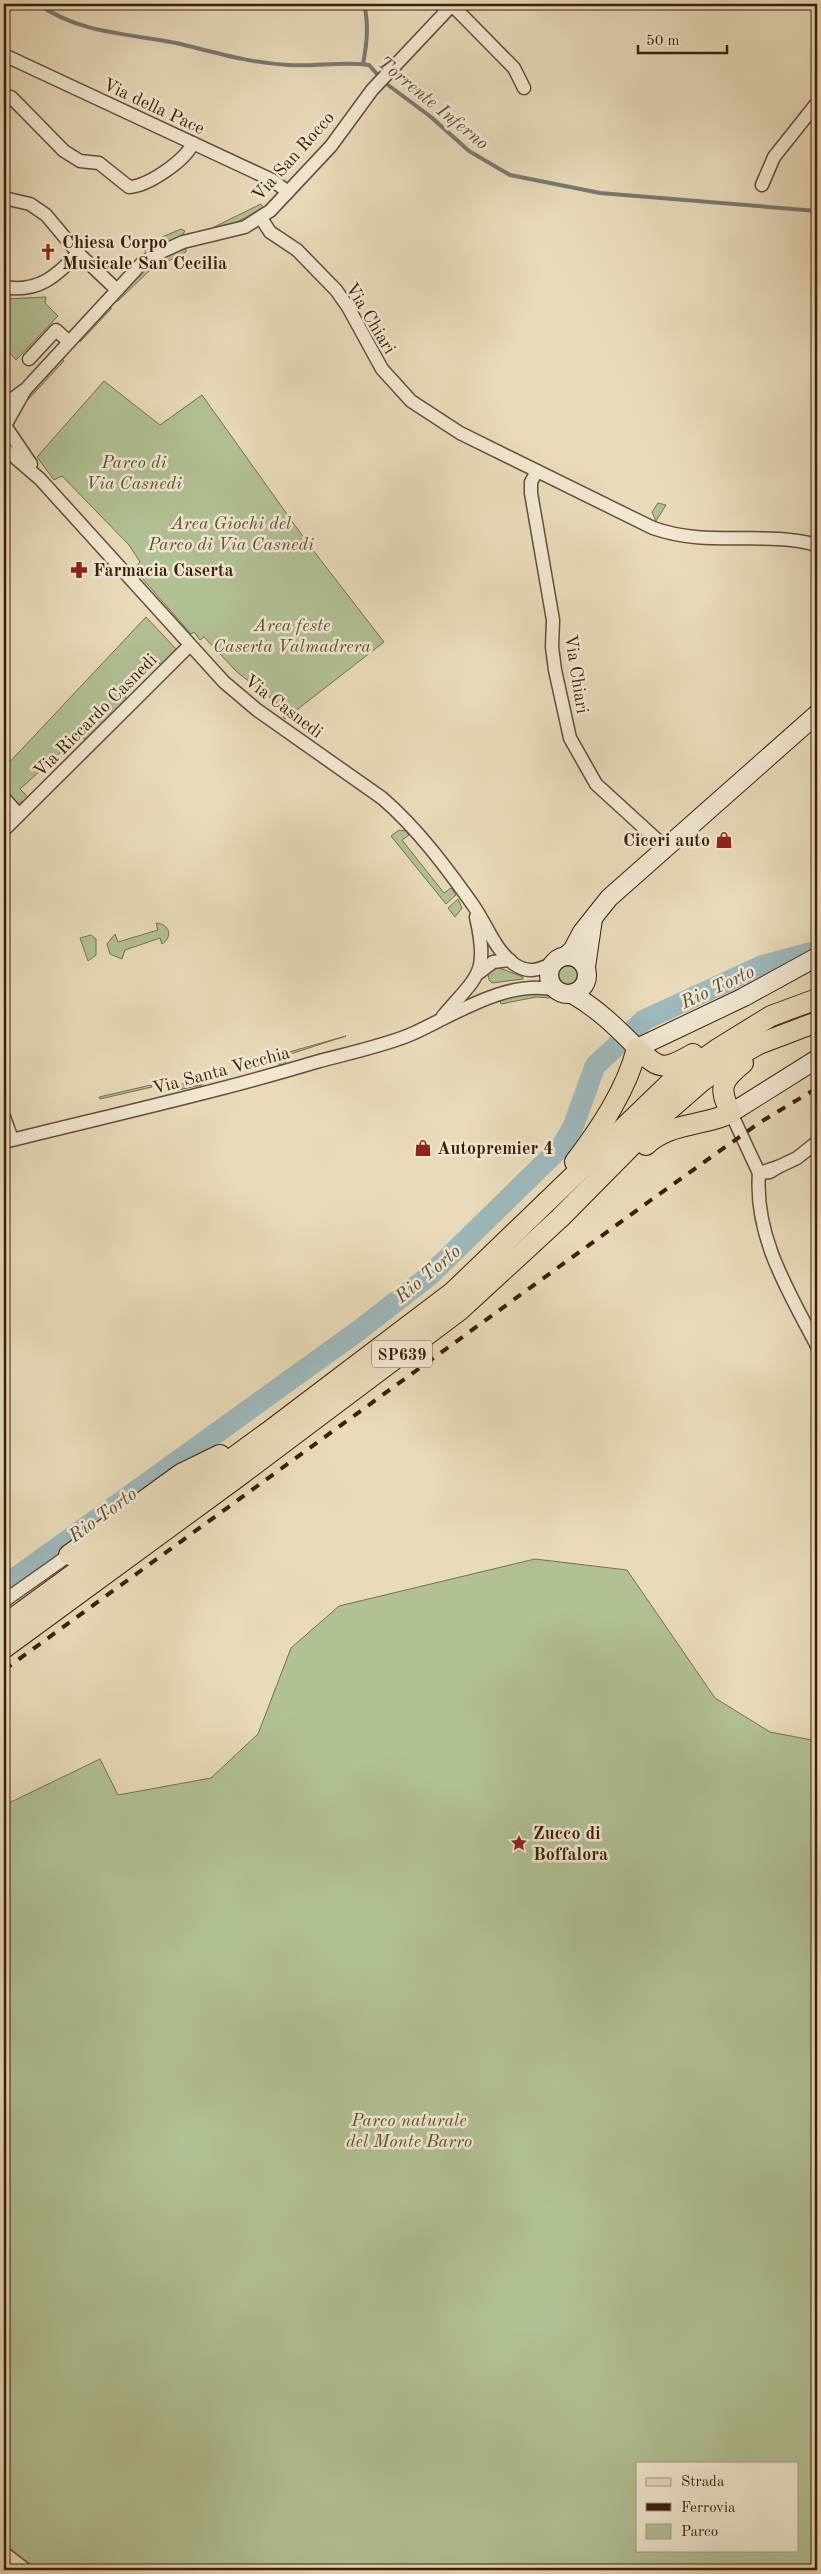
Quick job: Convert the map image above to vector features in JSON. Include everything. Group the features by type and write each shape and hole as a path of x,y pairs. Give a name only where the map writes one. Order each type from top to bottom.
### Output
{"main road":[{"path":"771,1016 742,1026 676,1064 665,1067 656,1066 613,1023 591,1005 551,984 549,975 559,960 573,949 582,932 609,898 817,714"},
{"path":"564,992 583,988 587,971 593,919"},
{"path":"559,960 576,957 587,971 613,1023"},
{"path":"634,1045 744,997 817,957"},
{"name":"SP639","path":"4,1648 239,1476 460,1310 671,1082 719,1048 771,1016 817,999"},
{"name":"SP639","path":"4,1625 271,1430 453,1292 554,1210 701,1082 732,1059 759,1044 780,1038 817,1022"},
{"path":"732,1114 722,1096 724,1083 743,1063 780,1038"},
{"path":"554,1210 632,1069 634,1045"},
{"path":"554,1210 615,1176 654,1138 667,1130 714,1121 732,1114 817,1059"},
{"path":"68,1555 182,1474 271,1430"}],"street":[{"name":"Via San Rocco","path":"4,405 25,390 137,267 161,252 184,242 235,231 261,218 288,192 340,135 372,90 452,4"},
{"path":"452,4 514,68 524,88"},
{"name":"Via della Pace","path":"4,55 272,180 288,192"},
{"path":"4,103 11,96 64,151 80,161 99,163 129,187 148,183 189,151 193,143"},
{"path":"762,184 774,157 817,103"},
{"path":"4,198 30,204 52,220 78,253 116,288"},
{"name":"Via Chiari","path":"261,218 270,232 297,250 336,290 348,307 382,369 411,401 460,433 652,528 675,536 709,540 790,540 817,545"},
{"path":"4,287 24,287 42,283 57,276 78,253"},
{"path":"29,359 56,330 69,342"},
{"name":"Via San Rocco","path":"6,427 25,390"},
{"name":"Via Casnedi","path":"6,427 40,479"},
{"name":"Via Casnedi","path":"4,448 40,479 189,646 224,682 256,710 382,798 401,814 474,906 501,952 510,960"},
{"name":"Via Chiari","path":"537,471 531,482 531,494 553,620 552,647 570,738 596,784 666,848"},
{"name":"Via Riccardo Casnedi","path":"4,830 189,646"},
{"path":"4,798 19,814"},
{"path":"474,906 482,942 478,975 484,988 497,995"},
{"path":"442,1018 478,975 493,962 510,960 526,969 536,971 559,960"},
{"path":"442,1018 497,995 544,987 564,992"},
{"name":"Via Santa Vecchia","path":"8,1141 234,1086 413,1034 442,1018"},
{"path":"732,1114 759,1173 760,1208 773,1260 817,1346"},
{"path":"4,1117 8,1141"},
{"path":"759,1173 770,1172 796,1158 817,1142"},
{"path":"4,1601 68,1555"},
{"path":"4,2553 26,2570"}],"green space":[{"path":"261,204 263,207 239,221 226,226 214,227"},
{"path":"181,229 185,231 182,236 144,251 162,237"},
{"path":"186,249 186,252 149,271 118,301 115,301 138,276 155,262 165,256"},
{"path":"46,297 45,303 58,316 16,360 4,346 6,299"},
{"path":"111,307 111,309 80,342 79,340"},
{"path":"62,358 64,361 23,405 22,404"},
{"path":"104,381 160,425 202,395 309,545 384,642 285,719 283,717 287,711 237,672 204,637 200,640 194,632 191,634 134,569 140,562 129,545 62,476 54,480 37,457"},
{"path":"658,503 666,505 656,521 652,512"},
{"path":"146,617 177,650 163,667 157,661 123,694 128,700 87,741 80,735 20,789 29,798 18,804 4,787 4,768"},
{"path":"399,830 406,831 409,835 402,840 444,893 451,888 456,895 446,904 391,836"},
{"path":"458,899 462,908 455,917 448,908"},
{"path":"156,923 167,928 168,931 168,938 162,944 160,938 125,950 122,959 110,954 107,944 115,934 118,942 158,930"},
{"path":"91,935 96,939 96,955 88,961 80,938"},
{"path":"568,966 574,969 577,975 574,981 568,984 562,981 559,975 562,969"},
{"path":"497,967 523,977 523,979 492,983 489,980 488,973"},
{"path":"543,993 551,996 550,998 536,997 501,1004 500,1001 518,994"},
{"path":"346,1036 284,1056 286,1065 278,1064 275,1056"},
{"path":"201,1080 202,1085 178,1090 177,1085"},
{"path":"151,1085 152,1087 100,1099 99,1097"},
{"name":"Parco naturale del Monte Barro","path":"535,1559 627,1570 715,1698 770,1732 817,1741 817,2570 4,2570 4,1796 11,1802 100,1759 118,1795 211,1778 258,1734 291,1648 339,1606"}],"waterway":[{"name":"Torrente Inferno","path":"38,4 54,14 87,27 176,43 245,60 288,65 369,65 384,82 431,117 469,151 510,175 600,193 817,211"},
{"path":"363,64 367,34 364,4"},
{"name":"Rio Torto","path":"4,1586 358,1331 429,1276 561,1147 573,1127 595,1066 644,1020 761,966 817,951"}],"railway":[{"path":"4,1670 651,1200 759,1123 817,1088"}],"place":[{"name":"Chiesa Corpo Musicale San Cecilia","path":"48,252"},
{"name":"Farmacia Caserta","path":"79,570"},
{"name":"Ciceri auto","path":"724,840"},
{"name":"Autopremier 4","path":"423,1148"},
{"name":"Zucco di Boffalora","path":"519,1843"}],"park label":[{"name":"Parco di Via Casnedi","path":"134,472"},
{"name":"Area Giochi del Parco di Via Casnedi","path":"231,533"},
{"name":"Area feste Caserta Valmadrera","path":"292,635"}]}
